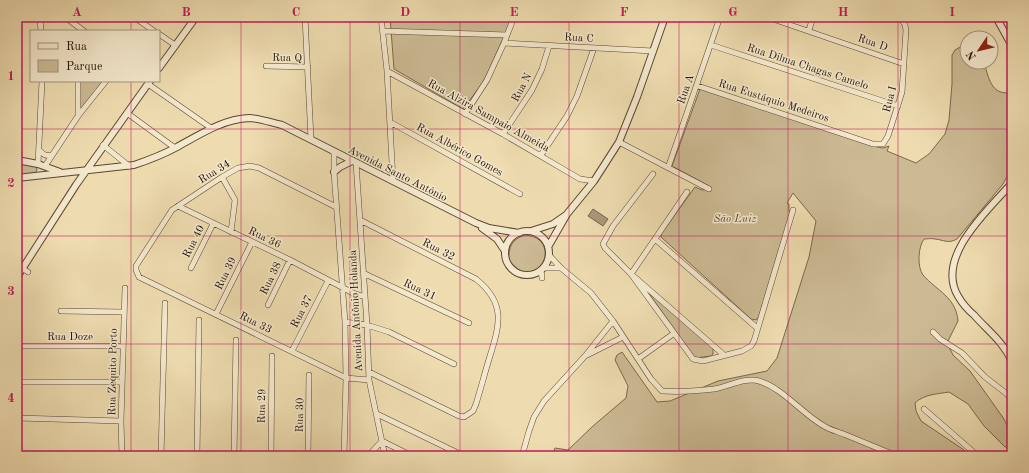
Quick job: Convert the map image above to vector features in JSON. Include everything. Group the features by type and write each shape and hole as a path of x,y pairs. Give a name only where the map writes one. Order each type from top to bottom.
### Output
{"street":[{"path":"40,17 41,30"},
{"path":"65,17 78,29"},
{"path":"160,67 196,17"},
{"path":"305,17 311,139"},
{"path":"381,17 387,71 393,181"},
{"path":"465,114 487,80 514,17"},
{"path":"548,247 567,214 594,181 619,142 638,97 664,17"},
{"name":"Rua A","path":"668,168 698,86 720,17"},
{"name":"Rua D","path":"767,17 809,30 904,64"},
{"path":"809,30 813,17"},
{"name":"Rua I","path":"844,134 873,144 883,144 888,136 902,92 906,25 900,17"},
{"path":"996,17 1012,46"},
{"path":"137,18 153,30"},
{"path":"383,31 507,35"},
{"path":"160,35 175,45"},
{"name":"Rua C","path":"504,43 653,51"},
{"name":"Rua Dilma Chagas Camelo","path":"711,45 898,106"},
{"name":"Rua N","path":"504,134 532,90 542,69 549,46"},
{"path":"541,156 567,116 577,96 594,48"},
{"name":"Rua Q","path":"266,66 308,67"},
{"name":"Rua Alzira Sampaio Almeida","path":"387,71 504,134 580,179 594,181"},
{"path":"38,175 42,170 39,150 42,82"},
{"path":"78,82 78,116"},
{"path":"42,165 52,155 78,116 105,82"},
{"path":"17,277 25,270 67,204 86,170 149,82 211,128"},
{"name":"Rua Eustáquio Medeiros","path":"698,86 844,134"},
{"path":"127,113 176,148"},
{"name":"Avenida Santo Antônio","path":"17,178 129,166 150,160 176,148 211,128 236,119 250,118 282,125 476,224 498,239 505,251"},
{"name":"Rua Albérico Gomes","path":"390,122 520,194"},
{"path":"619,142 709,189"},
{"path":"103,145 129,166"},
{"path":"39,150 46,156 52,155"},
{"path":"334,152 336,206 345,322 346,378 344,456"},
{"path":"17,160 42,165 64,173"},
{"path":"93,160 99,169"},
{"path":"334,172 340,166 354,162"},
{"name":"Avenida Antônio Holanda","path":"354,162 360,220 369,380 385,456"},
{"name":"Rua 34","path":"136,273 136,266 172,210 238,168 250,166 258,168 336,206"},
{"path":"73,172 76,180 76,189"},
{"path":"653,174 613,226 603,244 605,248 631,274 724,355"},
{"path":"222,177 235,200 231,232"},
{"path":"580,179 586,191"},
{"path":"1012,183 961,244 956,256 953,274 954,284 958,296 973,315 1001,342 1012,362"},
{"path":"631,274 687,192"},
{"name":"Rua 36","path":"178,206 290,260 342,288 365,297"},
{"path":"631,274 673,334 693,359 703,361 742,351 751,346 754,341 793,210"},
{"path":"550,254 548,262 543,269 528,276 514,271 509,265 505,251 510,240 519,233 553,224 567,214"},
{"name":"Rua 32","path":"360,220 476,279 486,286 498,309 499,319 497,333 473,411 464,417 369,372"},
{"name":"Rua 40","path":"191,268 213,224"},
{"name":"Avenida Santo Antônio","path":"476,224 489,228 519,233"},
{"path":"531,231 542,236 550,254 561,268 591,293 623,336 651,379 662,391 673,392 715,388 742,381 758,381 768,385 804,413 824,426 897,456"},
{"path":"655,239 757,328"},
{"name":"Rua 39","path":"216,314 252,242"},
{"name":"Rua 38","path":"268,305 290,260"},
{"path":"543,269 561,268"},
{"path":"542,278 543,269"},
{"name":"Rua 33","path":"136,273 139,277 346,378 369,380"},
{"name":"Rua 31","path":"363,273 469,323"},
{"name":"Rua 37","path":"292,351 328,281"},
{"name":"Rua Zequito Porto","path":"122,456 121,421 123,312 125,288"},
{"path":"161,456 165,303"},
{"path":"61,311 123,312"},
{"path":"197,456 199,320"},
{"path":"345,322 367,325 389,332 454,364"},
{"path":"522,456 534,417 544,401 585,356 613,322"},
{"path":"933,332 940,339 962,353 986,377 1007,394 1012,401"},
{"path":"638,359 673,334"},
{"path":"585,356 623,336"},
{"path":"234,456 236,340"},
{"name":"Rua Doze","path":"17,346 123,346"},
{"name":"Rua 29","path":"271,456 272,356"},
{"name":"Rua 30","path":"308,456 310,375"},
{"path":"17,382 122,382"},
{"path":"924,409 978,456"},
{"path":"377,414 464,456"},
{"path":"17,418 121,421"},
{"path":"368,456 382,441 412,456"}],"green space":[{"path":"390,17 512,17 484,81 463,109 394,69"},
{"name":"São Luiz","path":"959,48 959,70 986,70 993,87 997,90 1007,93 1011,90 1010,77 1012,80 1012,167 1003,184 957,239 948,241 924,239 920,247 919,262 923,275 950,300 954,306 958,321 948,341 948,345 953,355 970,371 1004,419 1012,436 1012,446 1005,447 984,426 968,404 949,392 931,395 919,400 915,403 916,411 921,421 964,450 970,456 552,456 555,448 568,450 626,398 628,386 615,360 617,355 622,352 657,402 670,401 718,381 767,371 777,358 809,257 816,221 793,193 787,203 789,204 790,213 759,316 756,320 751,319 661,237 661,234 695,187 702,190 709,189 709,186 672,166 700,89 877,147 883,148 889,146 887,151 916,163 929,154 945,134 949,120 952,84 952,55 955,50"},
{"path":"80,82 102,82 79,113"},
{"path":"17,162 36,166 37,170 34,175 17,176"},
{"path":"525,235 535,237 542,243 545,250 545,257 542,264 537,269 530,272 519,270 509,261 509,252 512,244 514,241"},
{"path":"645,288 713,348 713,354 711,356 695,358"}],"shaded area":[{"path":"593,209 608,219 603,226 588,216"}]}
